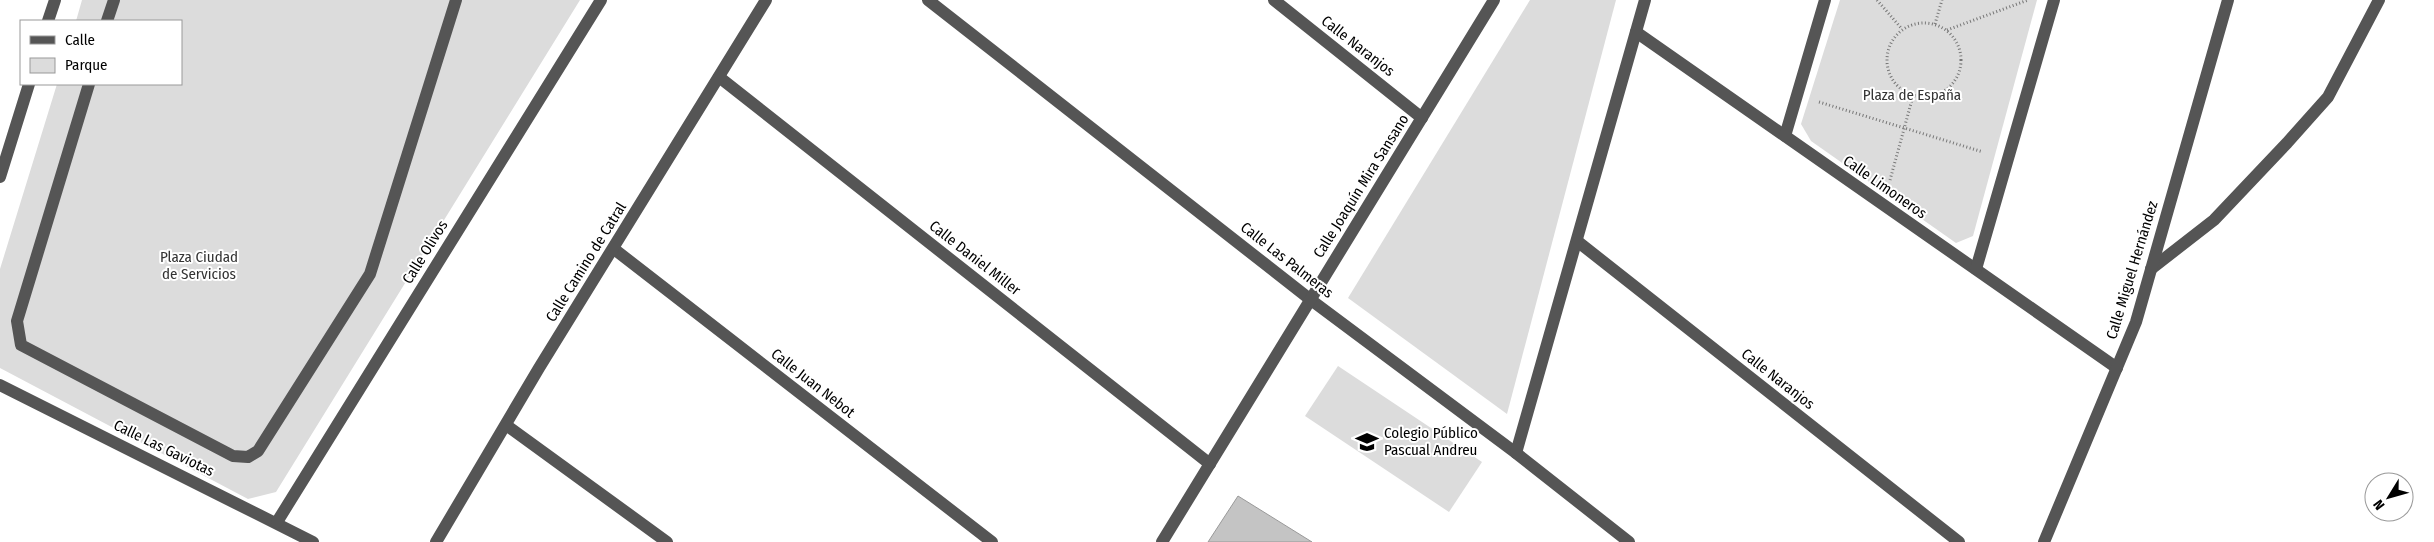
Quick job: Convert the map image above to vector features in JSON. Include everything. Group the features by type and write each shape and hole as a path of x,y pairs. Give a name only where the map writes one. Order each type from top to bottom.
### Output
{"street":[{"path":"48,20 54,0"},
{"path":"108,20 114,0"},
{"path":"89,85 17,321 21,346 233,456 248,457 258,451 370,274 456,0"},
{"name":"Calle Olivos","path":"277,522 601,0"},
{"name":"Calle Camino de Catral","path":"436,542 766,0"},
{"name":"Calle Las Palmeras","path":"928,0 1310,300 1516,453 1629,542"},
{"name":"Calle Naranjos","path":"1274,0 1422,118"},
{"name":"Calle Joaquín Mira Sansano","path":"1162,542 1494,0"},
{"path":"1516,453 1645,0"},
{"path":"1785,136 1825,0"},
{"path":"1976,269 2054,0"},
{"name":"Calle Miguel Hernández","path":"2044,542 2136,322 2228,0"},
{"path":"2151,269 2214,220 2288,143 2328,96 2379,0"},
{"name":"Calle Limoneros","path":"1636,32 2117,368"},
{"name":"Calle Daniel Miller","path":"719,77 1210,464"},
{"path":"0,177 29,85"},
{"name":"Calle Naranjos","path":"1577,241 1959,542"},
{"name":"Calle Juan Nebot","path":"614,249 992,542"},
{"name":"Calle Las Gaviotas","path":"0,385 277,522 313,542"},
{"path":"506,425 667,542"}],"path":[{"path":"1877,0 1902,29"},
{"path":"1935,24 1942,0"},
{"path":"1946,30 2028,0"},
{"path":"1914,24 1935,24 1952,35 1960,52 1961,64 1954,82 1937,95 1913,96 1900,88 1888,72 1887,52 1892,40 1902,29 1914,24"},
{"path":"1797,96 2008,160"},
{"path":"1884,205 1913,96"}],"green space":[{"name":"Plaza Ciudad de Servicios","path":"82,0 580,0 276,492 248,499 0,368 0,269 57,85 182,85 182,20 76,20"},
{"path":"1530,0 1616,0 1507,414 1348,298"},
{"name":"Plaza de España","path":"1840,0 2037,0 1973,236 1956,243 1811,141 1801,124"},
{"path":"1338,366 1482,462 1449,512 1305,416"}],"building":[{"path":"1238,496 1312,542 1208,542"}],"place":[{"name":"Colegio Público Pascual Andreu","path":"1367,442"}]}
